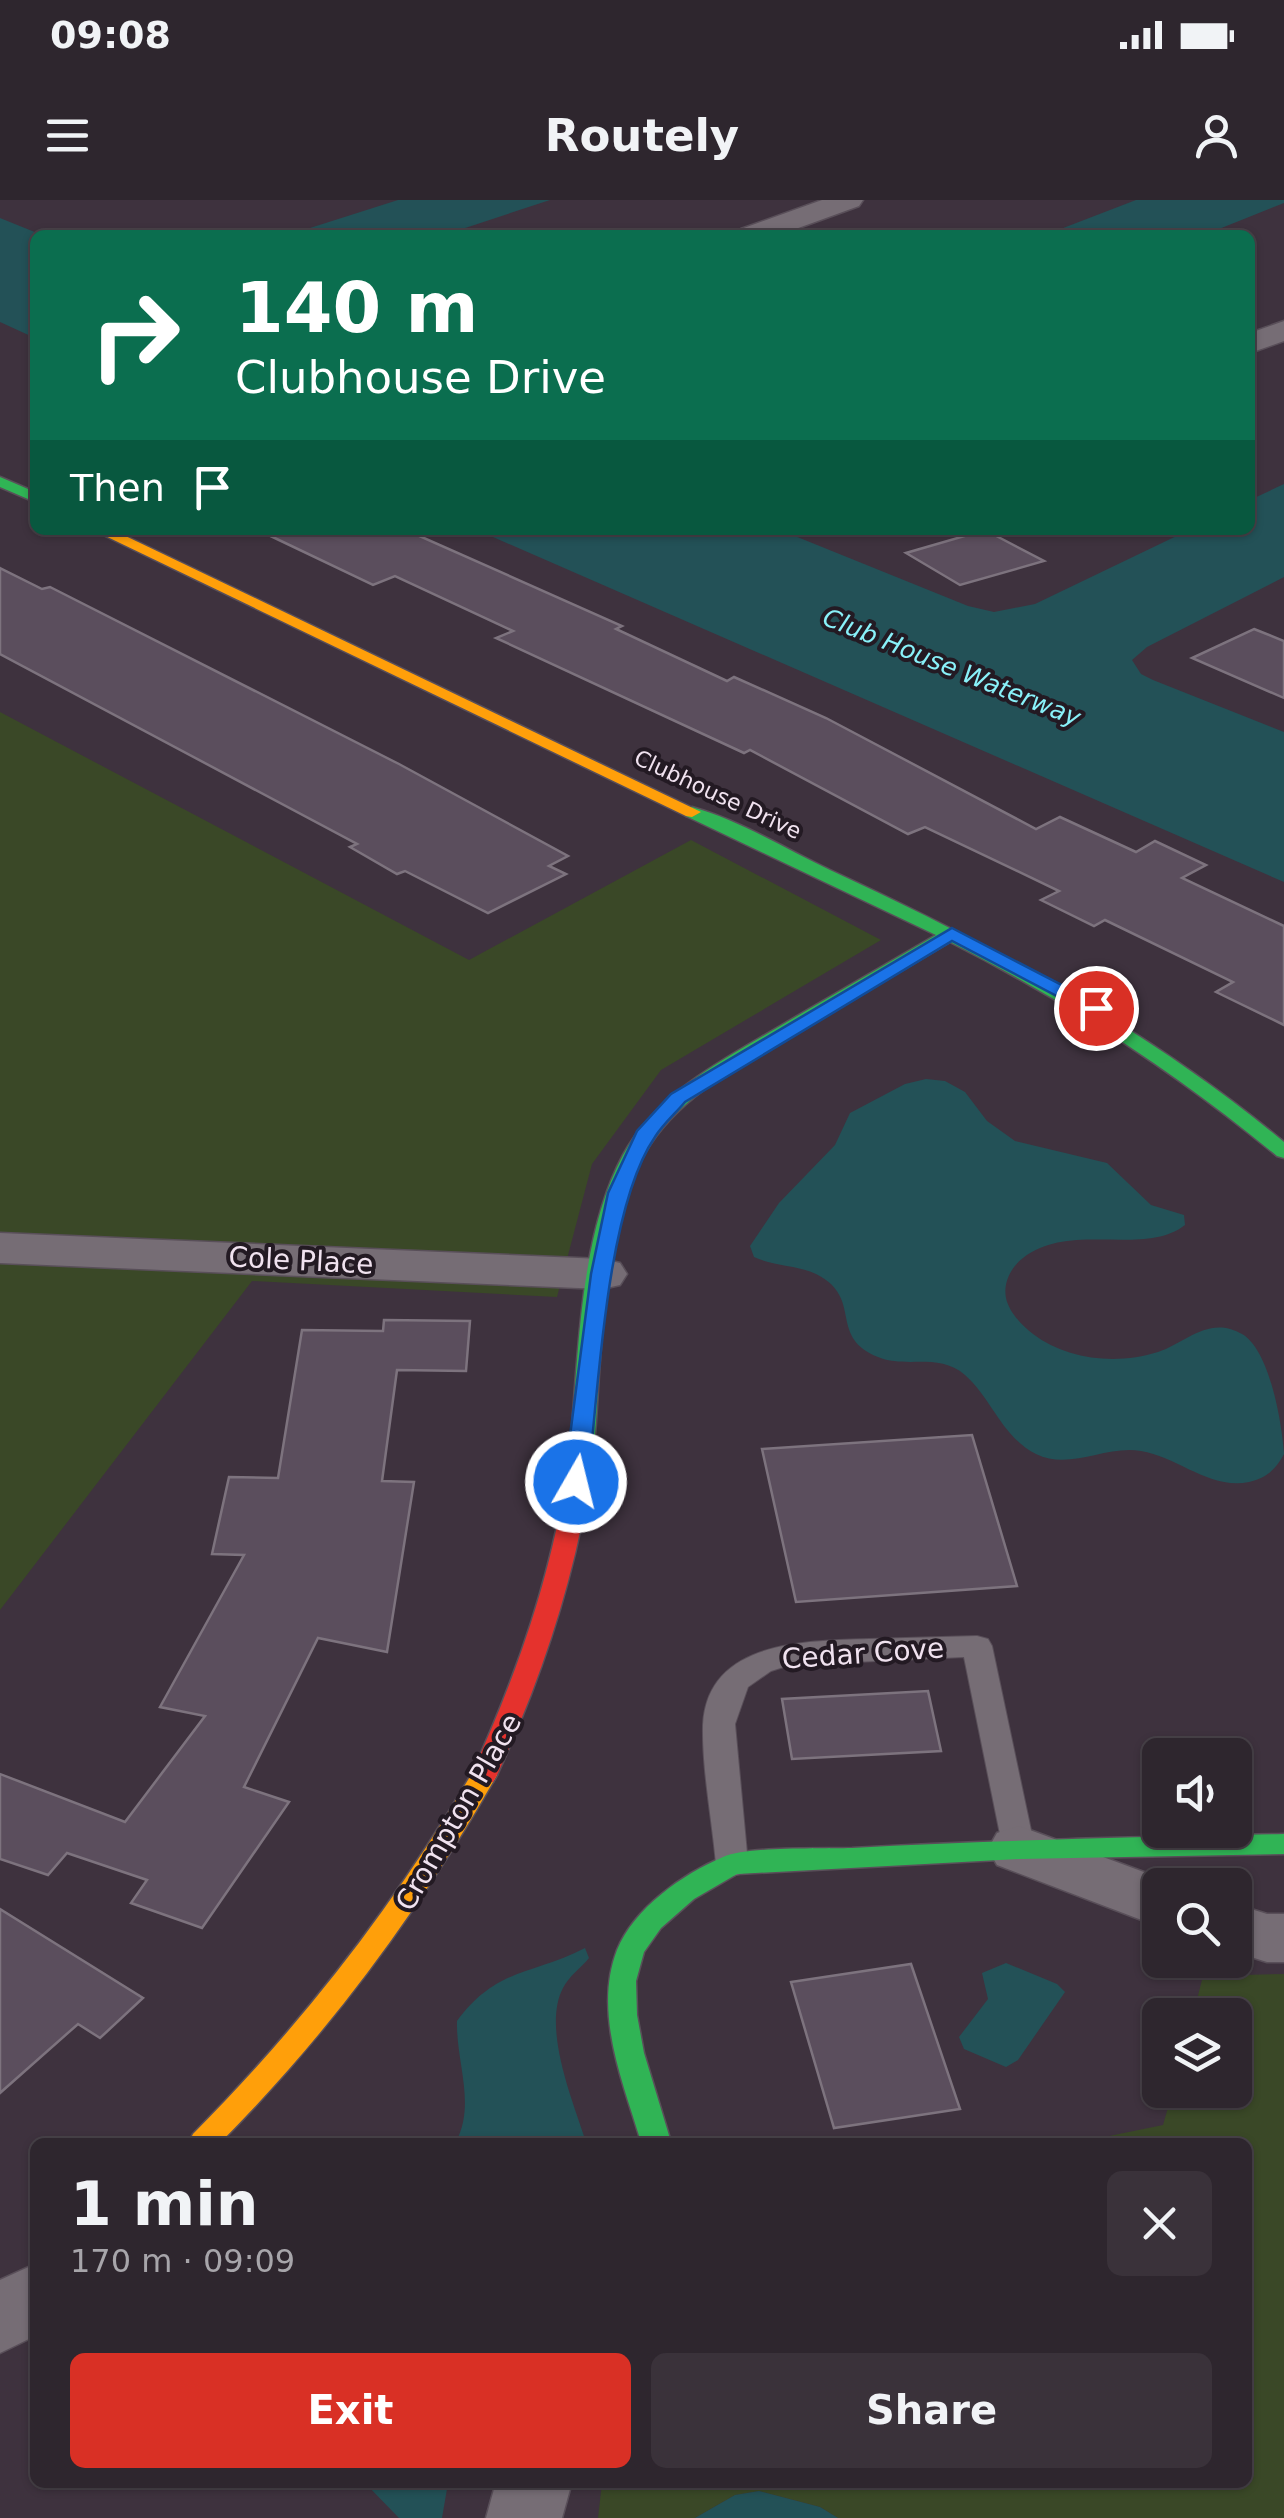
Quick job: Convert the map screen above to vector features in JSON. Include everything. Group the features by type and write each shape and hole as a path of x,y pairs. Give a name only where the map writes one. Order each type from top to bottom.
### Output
{"street":[{"path":"765,230 850,200"},
{"path":"1255,342 1284,330"},
{"path":"0,482 30,496"},
{"name":"Clubhouse Drive","path":"112,535 952,933 1096,1008 1233,1106 1284,1152"},
{"name":"Crompton Place","path":"207,2138 298,2046 377,1950 476,1794 516,1713 548,1628 566,1544 602,1274 618,1193 644,1136 668,1108 720,1069 952,933"},
{"name":"Cole Place","path":"0,1248 602,1274"},
{"path":"655,2138 622,2024 618,1990 623,1970 638,1937 658,1914 696,1882 732,1864 1019,1850 1284,1844"},
{"path":"1019,1850 1142,1896"},
{"path":"1252,1933 1284,1938"},
{"path":"0,2322 30,2298"},
{"path":"524,2518 532,2488"}],"lane":[{"name":"Cedar Cove","path":"732,1864 719,1724 722,1703 731,1685 744,1672 784,1654 808,1652 977,1646 1019,1850"}],"green space":[{"path":"0,712 469,960 691,840 881,940 661,1070 592,1164 557,1297 252,1281 0,1610"},
{"path":"1284,1974 1284,2518 838,2518 820,2507 759,2491 735,2495 695,2518 598,2518 601,2488 1252,2488 1252,2138 1100,2138 1163,2125 1168,2108 1252,2108 1252,1998 1197,1998 1202,1978"}],"water":[{"path":"398,200 550,200 459,230 304,230"},
{"path":"1136,200 1284,200 1216,230 1058,230"},
{"path":"0,218 30,230 30,336 0,322"},
{"name":"Club House Waterway","path":"1284,484 1284,577 1147,647 1132,660 1141,674 1153,680 1284,732 1284,882 488,535 792,535 968,606 994,612 1035,604 1179,535 1255,535 1255,498"},
{"path":"926,1079 945,1081 965,1092 987,1121 1015,1141 1107,1163 1151,1205 1184,1215 1185,1225 1168,1234 1042,1247 1023,1258 1012,1271 1006,1298 1020,1323 1046,1343 1093,1358 1142,1356 1219,1327 1242,1334 1260,1355 1277,1407 1284,1454 1270,1472 1249,1482 1235,1483 1207,1477 1141,1451 1114,1451 1062,1460 1036,1454 1014,1438 983,1395 955,1368 878,1357 855,1340 841,1299 826,1280 809,1271 754,1257 750,1246 779,1203 835,1145 850,1113 905,1084"},
{"path":"585,1948 589,1958 563,1988 556,2023 567,2086 585,2138 458,2138 465,2098 457,2021 472,2003 501,1981"},
{"path":"1006,1963 1057,1984 1065,1992 1018,2060 1006,2067 964,2049 959,2037 988,1999 982,1973"},
{"path":"370,2488 447,2488 442,2518 399,2518"},
{"path":"759,2491 820,2507 838,2518 695,2518 735,2495"}],"building":[{"path":"268,535 417,535 622,626 616,629 727,681 734,677 826,718 1036,829 1060,817 1136,852 1155,841 1206,865 1182,878 1284,926 1284,1025 1216,992 1233,982 1105,920 1094,926 1041,900 1059,891 925,827 908,834 750,750 744,753 496,638 513,631 395,576 373,585"},
{"path":"968,535 995,535 1044,561 960,585 906,553"},
{"path":"0,568 42,589 50,587 399,764 568,856 549,866 566,874 488,913 405,871 397,874 350,847 357,844 0,654"},
{"path":"1254,629 1284,641 1284,698 1192,658"},
{"path":"384,1320 470,1321 466,1371 397,1370 382,1481 414,1482 387,1652 318,1638 244,1787 289,1802 202,1928 131,1903 147,1880 67,1853 48,1875 0,1859 0,1774 125,1822 205,1716 160,1707 244,1555 212,1554 229,1477 278,1478 302,1330 383,1331"},
{"path":"972,1435 1017,1586 796,1602 762,1449"},
{"path":"928,1691 941,1751 792,1759 782,1699"},
{"path":"0,1909 143,1998 100,2038 78,2024 0,2093"},
{"path":"911,1964 960,2109 834,2128 791,1982"}],"traffic: fast":[{"path":"0,481 30,496"},
{"path":"692,812 925,922 1075,1002 1217,1096 1284,1152"},
{"path":"581,1460 591,1346 609,1222 640,1144 666,1113 707,1078 952,933"},
{"path":"655,2138 629,2053 622,2015 622,1981 631,1950 651,1920 684,1892 732,1864 1019,1849 1284,1844"}],"traffic: slow":[{"path":"111,535 692,812"},
{"path":"207,2138 284,2058 357,1969 424,1875 484,1775"}],"traffic: jam":[{"path":"484,1775 546,1622 567,1543 581,1460"}],"route":[{"path":"576,1482 602,1274 618,1193 644,1136 678,1098 952,933 1096,1008"}]}
